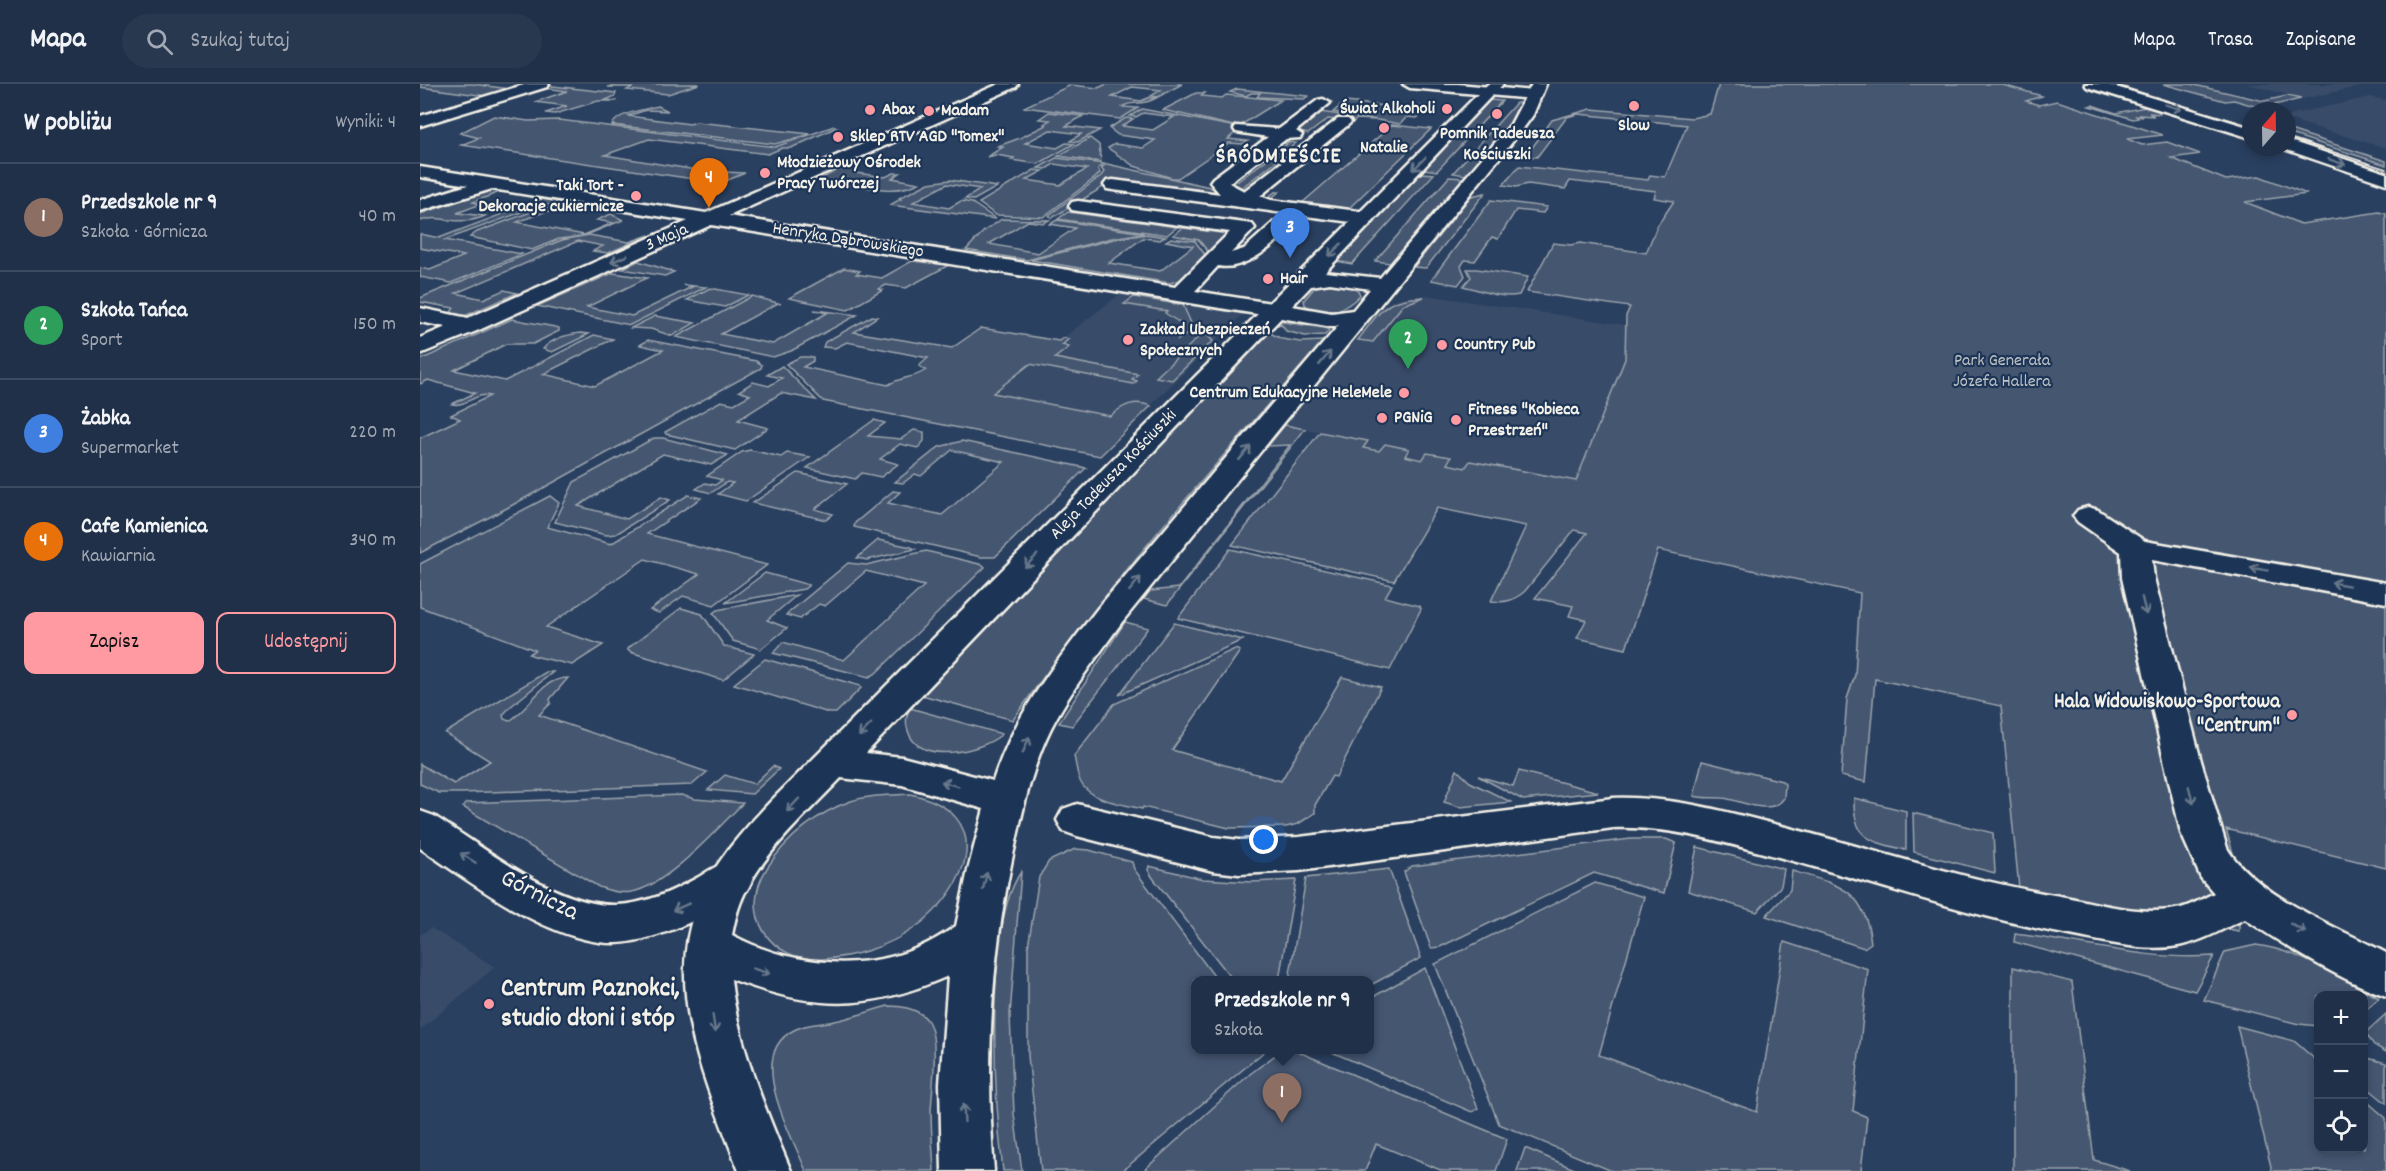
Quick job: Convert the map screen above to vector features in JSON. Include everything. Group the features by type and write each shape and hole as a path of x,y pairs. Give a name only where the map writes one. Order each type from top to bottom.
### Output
{"street":[{"path":"420,121 542,84"},
{"name":"3 Maja","path":"420,347 1011,84"},
{"path":"968,1171 963,1052 974,938 982,895 1006,800 1033,729 1078,658 1166,546 1517,127 1537,90 1410,84"},
{"path":"2092,84 2242,130"},
{"path":"2135,84 2174,94"},
{"name":"Aleja Tadeusza Kościuszki","path":"732,878 773,826 833,763 1493,88"},
{"path":"1268,206 1228,191 1218,182 1323,103"},
{"path":"1247,197 1343,122"},
{"path":"1242,129 1322,138"},
{"path":"2296,148 2386,179"},
{"name":"Henryka Dąbrowskiego","path":"420,172 1332,320 1360,315"},
{"path":"420,206 490,183"},
{"path":"1113,185 1366,218"},
{"path":"1078,206 1245,228 1309,222 1325,213"},
{"path":"1209,267 1251,253 1282,225"},
{"path":"1179,295 1245,228"},
{"path":"1303,281 1330,277 1385,285"},
{"path":"420,315 471,325"},
{"path":"2088,516 2136,548 2386,593"},
{"path":"2136,548 2138,578 2205,844 2223,876 2249,897 2286,921 2386,976"},
{"path":"833,763 902,771 1006,800"},
{"path":"1077,820 1213,854 1239,857 1299,854 1590,816 1643,812 1691,818 2004,904 2121,926 2156,929 2186,926 2249,897"},
{"name":"Górnicza","path":"420,828 541,902 595,923 615,924 652,918 693,901 732,878"},
{"path":"732,878 717,907 709,945 708,986 716,1035 765,1171"},
{"path":"709,945 747,966 811,982 836,984 861,981 918,968 946,957 974,938"}],"shaded area":[{"path":"2247,84 2372,84 2303,99"},
{"path":"2370,97 2386,100 2386,148 2296,122 2296,113"},
{"path":"1124,291 1246,311 1135,421 992,393"},
{"path":"1426,295 1626,325 1625,359 1576,481 1470,461 1466,468 1447,464 1451,458 1427,453 1423,460 1404,456 1408,449 1385,444 1379,451 1363,448 1367,441 1285,425 1382,306 1400,298"},
{"path":"431,928 495,967 420,1030 420,935"}],"green space":[{"path":"420,84 473,84 509,89 486,96 420,87"},
{"path":"618,84 699,84 668,94 627,90 633,87 608,87"},
{"path":"1107,84 1182,84 1158,97 1151,96 1161,90 1132,87 1112,97 1141,101 1156,98 1151,101 1125,105 1122,107 1138,108 1120,119 1024,107 1071,85 1098,88"},
{"name":"Park Generała Józefa Hallera","path":"1719,84 1999,84 2042,96 2026,101 2039,105 2057,101 2163,135 2127,139 2142,145 2167,142 2200,154 2171,158 2226,180 2259,176 2307,194 2245,202 2301,224 2379,212 2386,214 2386,868 2226,829 2240,877 2239,931 2019,888 2001,706 1875,679 1866,782 1841,776 1847,699 1855,675 1860,593 1658,550 1626,649 1577,638 1586,620 1569,616 1573,606 1535,598 1587,533 1574,530 1525,591 1513,599 1501,602 1491,601 1526,526 1437,508 1394,581 1232,545 1320,432 1368,441 1363,448 1379,451 1385,444 1409,449 1405,456 1422,460 1427,453 1451,457 1447,464 1465,468 1470,461 1576,481 1625,359 1626,316 1630,307 1527,292 1553,243 1571,245 1580,243 1646,253 1657,226 1674,201 1654,198 1656,191 1570,181 1565,189 1528,184 1516,187 1503,185 1519,166 1648,180 1650,175 1665,177 1687,125 1578,114 1567,117 1537,157 1526,156 1552,120 1591,109 1692,118 1710,114"},
{"path":"2163,84 2190,84 2264,101 2287,96 2301,99 2288,102 2225,101"},
{"path":"552,86 616,93 615,96 606,100 617,101 598,101 555,114 546,113 567,106 535,102 567,91 545,88"},
{"path":"1237,89 1308,96 1304,99 1257,97 1260,93 1251,93 1246,96 1230,92"},
{"path":"1196,93 1205,93 1201,96 1222,98 1226,95 1281,100 1238,127 1163,110"},
{"path":"1490,100 1502,101 1437,171 1424,169"},
{"path":"1345,102 1397,107 1432,106 1417,118 1407,117 1400,124 1333,112"},
{"path":"1516,103 1520,103 1514,119 1466,175 1453,173"},
{"path":"658,106 668,111 646,110 628,116 690,124 696,122 811,134 775,144 612,125 620,117"},
{"path":"2089,106 2116,113 2145,107 2158,110 2160,114 2149,113 2154,116 2139,115 2143,117 2136,116 2138,118 2133,119"},
{"path":"1142,109 1268,133 1269,139 1261,138 1265,135 1236,132 1228,139 1248,141 1243,144 1229,143 1178,178 1172,178 1134,166 1108,148 1115,144 1143,148 1155,140 1118,135 1109,128 1126,118 1133,119 1122,126 1153,130 1174,117 1143,113 1136,117 1130,116"},
{"path":"1049,112 1083,116 1066,126 1100,130 1078,142 1070,141 1081,134 1050,130 1025,143 1057,148 1066,143 1074,144 1038,164 996,155 987,157 1003,147 998,146 1046,125 1044,124 1050,120 1039,119"},
{"path":"1320,112 1375,120 1357,119 1346,128 1339,128 1347,121 1328,119 1308,134 1294,131"},
{"path":"494,116 528,121 559,120 775,147 834,126 837,127 791,148 782,148 768,154 649,139 605,155 719,172 704,176 711,178 724,172 745,173 721,183 461,145 479,138 460,133"},
{"path":"1392,125 1431,129 1345,212 1265,199 1279,192 1270,199 1302,203"},
{"path":"2296,132 2386,161 2386,165 2296,136"},
{"path":"1090,138 1099,145 1101,162 1058,156"},
{"path":"1276,141 1296,143 1280,156 1282,157 1237,191 1224,181 1238,181 1287,144"},
{"path":"1056,158 1104,164 1098,168 1100,173 1095,178 1043,217 996,215 979,203 1034,170 1043,171 1026,180 1060,185 1087,169 1054,164 1046,169 1038,168"},
{"path":"1107,164 1210,187 1228,195 1116,179 1052,218 1049,215 1101,176 1104,172 1101,168"},
{"path":"844,167 853,169 856,173 885,177 900,173 892,178 919,183 904,188 889,189 858,186 879,184 854,186 816,181"},
{"path":"1421,173 1434,174 1352,264 1336,261"},
{"path":"1449,177 1463,178 1390,263 1375,261"},
{"path":"950,180 997,187 974,200 965,199 981,189 947,184 913,202 949,208 961,201 972,203 996,219 890,205 929,183"},
{"path":"484,189 500,192 473,202 481,204 457,213 485,216 466,221 428,219 420,221 420,214 462,200 457,197"},
{"path":"1485,193 1426,268 1414,267 1471,196"},
{"path":"542,199 561,202 530,209 445,240 522,254 451,283 420,277 420,268 430,270 464,256 420,248 420,234 439,238"},
{"path":"1491,200 1547,207 1543,213 1516,210 1498,239 1492,237 1475,261 1465,260 1461,266 1465,276 1458,285 1431,280"},
{"path":"569,204 565,207 572,208 559,213 547,211 517,222 584,235 613,223 597,220 611,214 623,220 584,236 559,239 532,250 470,237 477,232 536,210"},
{"path":"1068,212 1177,227 1167,235 1058,219"},
{"path":"1002,219 1049,220 1044,223 1028,221 989,244 1038,253 1075,228 1050,224 1057,220 1144,233 1112,238 1027,260 966,250 984,231"},
{"path":"1183,228 1228,234 1209,253 1199,240 1173,235"},
{"path":"1147,234 1165,237 1160,240 1143,238 1109,263 1160,271 1193,246 1166,241 1171,238 1195,241 1206,256 1180,280 1170,283 1031,260 1114,239"},
{"path":"589,235 629,242 649,235 608,253 593,251 603,246 578,241 456,293 483,299 504,290 517,293 460,318 449,315 454,308 420,302 420,298 562,240"},
{"path":"638,261 674,272 665,276 622,269"},
{"path":"912,261 949,265 906,288 886,285 879,289 883,290 848,310 789,298 844,268 860,271 856,274 882,278"},
{"path":"1467,269 1528,277 1519,295 1498,295 1463,286 1471,277"},
{"path":"613,273 647,278 587,307 632,316 692,287 683,285 706,287 630,325 537,306"},
{"path":"1326,284 1350,286 1360,295 1348,305 1334,310 1320,311 1305,305 1304,300 1315,287"},
{"path":"710,288 748,295 725,307 687,300"},
{"path":"752,296 778,303 721,334 773,344 827,313 814,310 857,315 791,351 773,357 676,337"},
{"path":"1134,297 1183,305 1194,330 1178,340 1183,325 1165,313 1167,311 1124,304"},
{"path":"1424,297 1403,305 1373,342 1358,340 1385,308 1400,300"},
{"path":"655,316 695,323 672,336 651,329 631,328"},
{"path":"872,316 877,317 854,332 952,348 981,328 1059,341 1063,338 1069,339 1062,345 1069,347 1055,358 1138,374 1132,379 1137,381 1133,384 1030,364 993,393 1110,416 1119,409 1134,403 1151,406 1100,456 823,401 786,364 800,357 813,357 813,361 803,367 888,385 926,370 919,366 928,358 847,342 835,348 823,347 825,342"},
{"path":"512,319 559,328 559,331 533,344 506,344 454,370 505,381 594,335 613,339 543,374 595,386 663,350 640,345 648,340 756,361 762,365 761,368 507,508 420,553 420,438 460,419 451,415 490,396 480,396 452,404 475,393 428,380 420,384 420,360"},
{"path":"1283,322 1329,330 1325,335 1305,336 1286,331 1283,326 1278,325"},
{"path":"1204,332 1213,341 1172,380 1156,377"},
{"path":"1268,332 1282,339 1300,342 1323,341 1124,573 1013,720 922,695"},
{"path":"580,333 589,334 552,352 543,349 555,340"},
{"path":"782,366 816,400 781,393 738,420 768,428 735,450 666,434 665,432 721,401 734,404 750,395 739,391 753,382 769,386 782,378 767,375"},
{"path":"874,420 885,423 868,436 901,439 914,430 924,432 924,441 918,448 900,444 880,459 898,464 881,477 862,473 855,479 807,468"},
{"path":"1285,425 1305,429 1167,605 1144,599 1150,591 1179,588 1290,445 1268,446"},
{"path":"654,438 663,438 728,455 711,465 663,454 578,506 627,519 661,497 670,500 616,534 606,535 555,522 574,482"},
{"path":"962,441 1086,468 995,557 981,557 854,527 855,523 893,491 900,492 888,503 942,515 1004,462 952,450 921,476 915,474 903,483 895,482 939,447"},
{"path":"750,450 781,457 787,453 810,457 746,501 718,494 733,483 727,482 711,493 696,489 705,483 715,485 722,480 707,476 742,452"},
{"path":"798,473 847,484 815,509 833,514 826,520 753,503"},
{"path":"688,495 701,498 647,534 767,565 714,605 683,596 659,613 650,610 699,574 645,559 546,627 603,645 572,665 534,656 529,654 535,650 420,607 420,564 550,496 559,503 547,527 611,544"},
{"path":"878,540 915,549 867,560 857,558"},
{"path":"1230,549 1392,585 1385,597 1420,606 1421,609 1390,670 1178,618"},
{"path":"926,551 985,567 875,674 869,677 773,653 783,642 844,660 924,586 866,571 825,606 819,604 800,619 786,615 848,563 866,565"},
{"path":"765,573 809,585 804,589 725,603"},
{"path":"797,595 767,620 787,628 761,649 733,641 713,613 717,610"},
{"path":"681,608 702,614 724,646 754,654 723,680 630,652 627,649"},
{"path":"1125,622 1148,628 1072,726 1059,723"},
{"path":"1174,623 1243,640 1119,695"},
{"path":"1235,649 1240,651 1172,750 1281,781 1342,677 1381,687 1336,777 1332,776 1315,805 1315,813 1298,824 1286,827 1229,828 1117,803 1100,798 1086,789 1081,783 1074,756 1114,704"},
{"path":"765,659 861,688 836,713 829,713 734,684"},
{"path":"546,672 553,672 510,707 503,715 504,719 509,721 516,716 550,683 568,678 550,699 551,703 539,715 707,772 692,785 439,793 420,784 420,764 454,784 490,761 445,733"},
{"path":"910,708 1002,734 980,746 966,750 937,752 924,749 914,742 908,731 906,719"},
{"path":"1702,761 1782,781 1785,784 1784,798 1771,807 1763,807 1729,799 1694,796"},
{"path":"773,766 779,769 752,794 708,790 725,775 754,784"},
{"path":"1457,770 1470,782 1511,802 1460,807 1444,802"},
{"path":"1519,771 1598,792 1523,800 1478,776 1513,786"},
{"path":"910,794 938,804 956,818 965,835 966,854 960,874 949,894 933,913 913,929 892,941 846,956 823,959 804,958 788,953 774,944 764,932 758,918 756,902 759,885 767,868 784,846 815,819 851,801"},
{"path":"681,795 695,799 743,803 690,855 660,880 645,888 627,893 599,887 463,807 466,803"},
{"path":"1854,798 1906,811 1906,850 1873,841 1861,831 1854,812"},
{"path":"1913,813 1993,833 1995,873 1914,852"},
{"path":"1631,839 1666,839 1676,843 1664,893 1594,873 1440,947 1431,948 1404,872 1412,866"},
{"path":"1697,847 1784,869 1781,886 1757,912 1688,891"},
{"path":"1075,849 1089,850 1132,862 1134,869 1214,976 1191,976 1191,1054 1261,1054 1122,1171 1041,1171 1028,1056 1028,947 1039,877 1049,861"},
{"path":"1149,866 1203,879 1251,882 1296,880 1280,976 1230,976 1148,870"},
{"path":"1389,869 1421,958 1374,983 1374,976 1290,976 1306,878"},
{"path":"1792,871 1836,885 1856,900 1868,925 1871,943 1864,948 1766,916 1790,890"},
{"path":"1021,872 1010,1015 1014,1114 1022,1171 1003,1171 995,1061 996,973 1001,932 1009,898"},
{"path":"1595,883 1644,897 1599,1055 1757,1112 1784,942 1868,969 1853,1111 1867,1117 1861,1171 1612,1171 1499,1124 1435,964"},
{"path":"2015,934 2164,956 2214,956 2195,991 2014,942"},
{"path":"2256,945 2272,948 2304,959 2366,991 2314,991 2314,1026 2299,1024 2204,1000 2225,952"},
{"path":"2013,967 2072,982 2094,1160 2130,1171 2013,1171"},
{"path":"1425,968 1478,1109 1472,1112 1336,1054 1374,1054 1374,996"},
{"path":"2368,992 2379,998 2368,1008"},
{"path":"888,1006 917,1011 926,1018 932,1031 934,1053 931,1118 934,1171 806,1171 776,1096 772,1076 773,1058 780,1042 794,1030 804,1026 830,1022"},
{"path":"2386,1014 2386,1052 2374,1045 2368,1037 2368,1030"},
{"path":"2237,1026 2294,1041 2314,1058 2314,1153 2368,1153 2368,1102 2386,1118 2386,1171 2272,1171"},
{"path":"1277,1054 1304,1054 1507,1139 1496,1171 1443,1171 1376,1144 1365,1171 1143,1171 1250,1074"},
{"path":"2368,1058 2386,1063 2386,1103 2368,1088"},
{"path":"1525,1148 1579,1171 1517,1171"}],"tram line":[{"path":"2109,84 2242,123"},
{"path":"2296,140 2386,169"}],"place":[{"name":"Slow","path":"1634,106"},
{"name":"Świat Alkoholi","path":"1447,109"},
{"name":"Abax","path":"870,110"},
{"name":"Madam","path":"929,111"},
{"name":"Pomnik Tadeusza Kościuszki","path":"1497,114"},
{"name":"Natalie","path":"1384,128"},
{"name":"Sklep RTV AGD \"Tomex\"","path":"838,137"},
{"name":"Młodzieżowy Ośrodek Pracy Twórczej","path":"765,173"},
{"name":"Taki Tort - Dekoracje cukiernicze","path":"636,196"},
{"name":"Cafe Kamienica","path":"709,208"},
{"name":"Żabka","path":"1290,258"},
{"name":"Hair","path":"1268,279"},
{"name":"Zakład Ubezpieczeń Społecznych","path":"1128,340"},
{"name":"Country Pub","path":"1442,345"},
{"name":"Szkoła Tańca","path":"1408,369"},
{"name":"Centrum Edukacyjne HeleMele","path":"1404,393"},
{"name":"PGNiG","path":"1382,418"},
{"name":"Fitness \"Kobieca Przestrzeń\"","path":"1456,420"},
{"name":"Hala Widowiskowo-Sportowa \"Centrum\"","path":"2292,715"},
{"name":"Centrum Paznokci, studio dłoni i stóp","path":"489,1004"},
{"name":"Przedszkole nr 9","path":"1282,1123"}],"district":[{"name":"ŚRÓDMIEŚCIE","path":"1279,157"}]}
